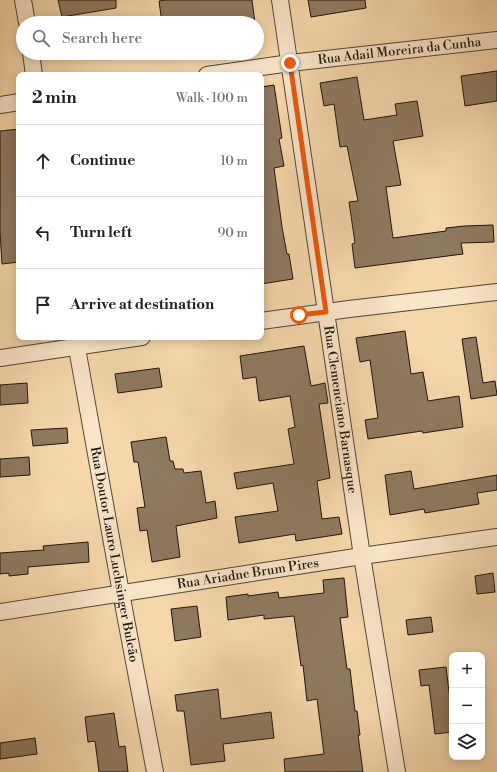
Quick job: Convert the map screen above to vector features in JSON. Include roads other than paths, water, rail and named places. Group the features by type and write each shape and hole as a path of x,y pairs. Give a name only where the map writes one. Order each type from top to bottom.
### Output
{"street":[{"path":"23,0 25,16"},
{"name":"Rua Clemenciano Barnasque","path":"280,0 362,556 397,772"},
{"name":"Rua Adail Moreira da Cunha","path":"227,72 290,63 497,40"},
{"path":"32,60 34,72"},
{"path":"0,105 16,102"},
{"path":"264,321 497,292"},
{"path":"0,358 76,341 92,340"},
{"name":"Rua Doutor Lauro Luchsinger Bulcão","path":"76,341 154,772"},
{"name":"Rua Ariadne Brum Pires","path":"0,612 362,556 497,537"}]}
